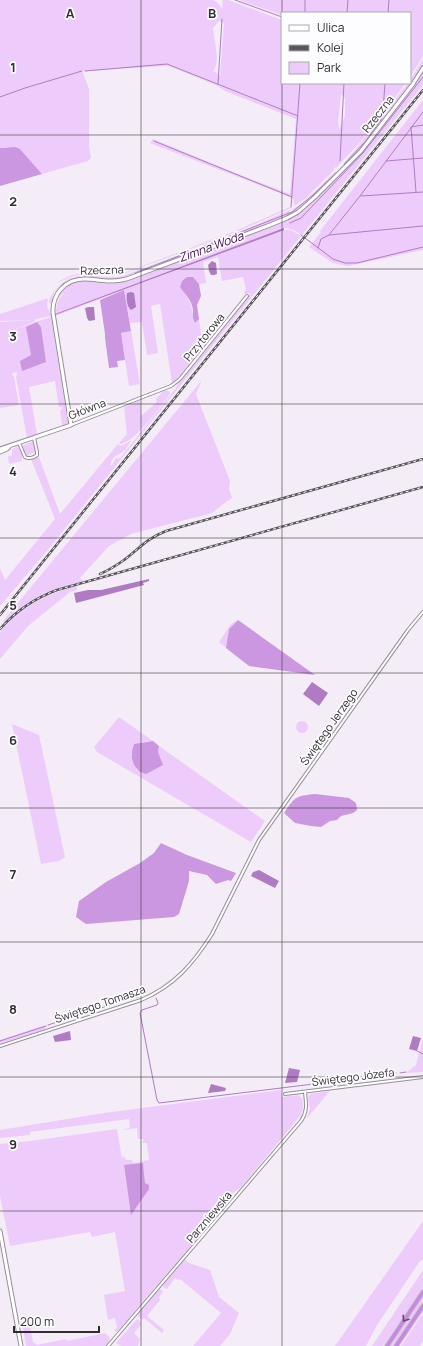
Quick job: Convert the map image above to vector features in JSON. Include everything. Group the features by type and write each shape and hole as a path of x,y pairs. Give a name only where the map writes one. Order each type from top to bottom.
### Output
{"highway":[{"path":"386,1346 423,1292"},
{"path":"396,1346 423,1306"}],"street":[{"name":"Rzeczna","path":"71,424 52,314 53,303 57,293 71,282 86,279 114,281 132,277 270,225 295,214 320,192 361,151 413,84 423,68"},
{"name":"Przytorowa","path":"171,386 180,379 247,296"},
{"name":"Główna","path":"0,451 171,386"},
{"path":"19,443 24,457 33,457 37,455 34,438"},
{"name":"Świętego Jerzego","path":"252,854 274,818 408,630 423,612"},
{"name":"Świętego Tomasza","path":"0,1046 141,1000 159,991 172,982 188,968 204,947 252,854"},
{"name":"Świętego Józefa","path":"285,1094 423,1077"},
{"name":"Parzniewska","path":"108,1346 305,1115 307,1109 305,1092"},
{"path":"0,1231 21,1346"}],"green space":[{"path":"0,0 213,0 218,3 222,9 223,0 228,0 281,20 281,84 405,84 362,140 306,198 294,206 293,198 150,143 153,139 290,194 296,119 225,91 218,86 169,66 82,70 89,89 89,146 91,158 88,161 42,174 20,149 5,147 0,148","holes":["219,21 224,23 220,76 213,71 217,63 213,28","341,94 345,98 345,116 339,130 338,121"]},
{"path":"239,0 423,0 423,56 411,75 411,12 281,12 281,15"},
{"path":"423,59 423,65 411,83 411,78"},
{"path":"423,71 423,85 302,235 293,230 284,228 55,314 58,300 64,293 58,298 55,305 58,296 66,286 72,283 84,281 111,284 123,281 273,226 293,217 356,158 405,97"},
{"path":"407,84 410,84 366,142 345,165 344,164"},
{"path":"423,100 423,250 348,266 333,263 309,247"},
{"path":"336,171 337,173 292,214 292,210 305,201"},
{"path":"290,207 291,208 236,232 123,274 78,275 57,282 78,274 124,273 235,231"},
{"path":"290,210 290,214 285,217 129,277 112,279 82,278 66,282 59,287 54,294 51,304 49,303 51,297 58,287 65,281 81,276 123,276 243,231"},
{"path":"283,230 291,230 301,236 47,551 0,606 0,568 5,580 55,519 31,459 39,457 60,514 118,444 121,446 132,440 124,451 114,457 110,465 112,465 116,458 118,459 121,457 176,388 179,381 251,293 245,294 244,292 246,289 243,277 222,281 218,257 203,262 206,283 199,284 193,277 185,294 189,300 193,313 193,321 196,322 199,319 203,347 179,377 172,383 160,304 151,306 158,353 147,355 142,322 130,323 124,290 55,315"},
{"path":"48,298 47,306 51,316 36,319 34,322 0,335 0,322 33,320 0,321 0,314"},
{"path":"51,317 68,424 62,426 60,410 62,407 59,407 55,381 29,387 37,434 27,438 16,372 12,374 14,377 19,405 0,408 0,335","holes":["31,355 46,362 22,370 27,358"]},
{"path":"131,331 140,384 129,386 121,333"},
{"path":"202,380 196,394 230,481 229,488 232,498 212,513 131,534 109,546 80,578 83,581 44,593 27,603 4,622 3,621"},
{"path":"164,390 169,391 170,394 148,422 135,436 128,441 121,444 119,443 127,434 124,407 140,401 141,416 157,402 156,399"},
{"path":"33,441 36,452 25,456 22,446"},
{"path":"18,446 22,454 22,461 9,464 8,457 10,455 12,457 12,449"},
{"path":"76,586 77,590 70,592 28,626 0,659 0,632 8,623 34,603 54,593"},
{"path":"238,620 229,629 226,648 219,642 231,624"},
{"path":"119,717 153,741 142,742 131,754 137,770 146,773 162,765 158,752 159,746 265,821 251,842 97,752 94,747"},
{"path":"300,721 304,721 308,727 304,733 300,733 296,729 296,725"},
{"path":"12,724 39,735 65,857 59,861 41,864"},
{"path":"45,1025 46,1027 44,1030 0,1044 0,1040"},
{"path":"423,1039 423,1072 406,1073 416,1065"},
{"path":"281,1090 282,1097 298,1095 302,1098 303,1108 301,1115 242,1186 229,1197 202,1233 116,1332 114,1330 117,1328 115,1318 108,1320 104,1295 125,1291 115,1232 92,1237 90,1232 10,1246 0,1196 0,1144 117,1129 122,1159 123,1156 127,1160 132,1160 133,1163 149,1160 147,1143 143,1143 143,1139 138,1139 137,1128 124,1130 130,1128 129,1119 30,1132 30,1135 0,1138 0,1130 104,1113","holes":["143,1163 145,1183 140,1201 131,1214 124,1166"]},
{"path":"330,1091 307,1118 310,1109 308,1098 310,1094"},
{"path":"423,1221 423,1259 420,1261 377,1325 366,1346 335,1346"},
{"path":"185,1259 189,1263 210,1270 219,1297 239,1313 230,1334 220,1346 193,1346 221,1313 180,1279 178,1280 175,1278 167,1289 164,1288 163,1285"},
{"path":"423,1270 423,1287 383,1346 372,1346"},
{"path":"159,1289 163,1292 159,1297 160,1300 147,1316 164,1330 162,1333 144,1318 142,1320 138,1316 138,1314"},
{"path":"423,1295 423,1303 394,1346 388,1346"},
{"path":"423,1313 423,1341 420,1346 401,1346"},
{"path":"28,1316 33,1342 37,1345 66,1339 67,1341 105,1333 109,1337 110,1341 106,1346 26,1346 21,1317"},
{"path":"137,1319 141,1322 141,1325 134,1333 140,1339 138,1346 121,1346 116,1343"}],"shaded area":[{"path":"15,147 20,149 42,174 0,186 0,148"},
{"path":"284,228 284,230 55,315 55,314"},
{"path":"212,261 216,263 217,274 214,275 211,275 208,265"},
{"path":"187,277 193,277 199,284 201,296 197,305 199,319 195,323 191,304 180,287 182,281"},
{"path":"124,290 131,331 121,333 125,360 117,361 118,367 109,368 100,300"},
{"path":"127,293 134,293 136,307 131,310 128,305"},
{"path":"94,307 95,320 89,321 87,318 85,308"},
{"path":"37,322 41,327 46,362 22,371 20,361 31,355 26,327"},
{"path":"149,579 149,581 143,583 144,585 76,603 74,593 88,590 101,590"},
{"path":"238,620 315,675 249,666 226,648 229,629"},
{"path":"312,682 328,693 319,706 303,694"},
{"path":"153,741 159,746 158,752 163,765 146,774 140,772 133,762 133,748 134,744"},
{"path":"315,794 349,798 356,803 357,810 353,813 341,816 337,820 330,821 321,827 295,823 284,813 296,798"},
{"path":"161,843 187,855 236,873 231,881 228,880 216,884 207,875 189,871 189,881 179,914 174,917 86,924 76,917 79,901 106,882 140,863 154,853"},
{"path":"259,870 279,881 275,888 251,876 253,872"},
{"path":"70,1031 71,1040 55,1042 53,1036"},
{"path":"413,1036 421,1038 417,1051 409,1049"},
{"path":"289,1068 300,1070 297,1082 285,1083"},
{"path":"211,1084 226,1088 225,1091 208,1093"},
{"path":"143,1163 145,1183 149,1185 149,1189 131,1215 124,1165"}],"waterway":[{"path":"235,0 281,17"},
{"path":"305,0 305,12"},
{"path":"347,12 348,0"},
{"path":"388,12 389,0"},
{"path":"218,84 222,19"},
{"path":"85,71 167,64 298,116"},
{"path":"0,97 82,71"},
{"path":"290,223 301,218 363,153 423,77"},
{"path":"291,207 300,84"},
{"path":"340,161 344,84"},
{"path":"383,112 385,84"},
{"path":"329,235 423,112"},
{"path":"344,164 365,142 383,117"},
{"path":"416,192 411,127 423,125"},
{"path":"154,141 292,197"},
{"path":"386,161 423,158"},
{"path":"135,273 292,212 313,195 336,173"},
{"path":"361,196 423,192"},
{"path":"318,248 321,239 329,235 423,226"},
{"name":"Zimna Woda","path":"301,235 333,259 345,263 357,263 423,247"},
{"path":"112,1004 138,997"},
{"path":"156,998 158,1003 157,1005 142,1010 140,1013 157,1100 159,1103 330,1082"},
{"path":"48,1025 110,1005"},
{"path":"0,1041 46,1026"},
{"path":"417,1051 423,1054"},
{"path":"400,1073 406,1072"},
{"path":"335,1081 396,1073"}],"railway":[{"path":"0,615 423,90"},
{"path":"100,574 121,562 148,541 166,531 423,459"},
{"path":"0,629 26,606 57,590 423,487"}]}
